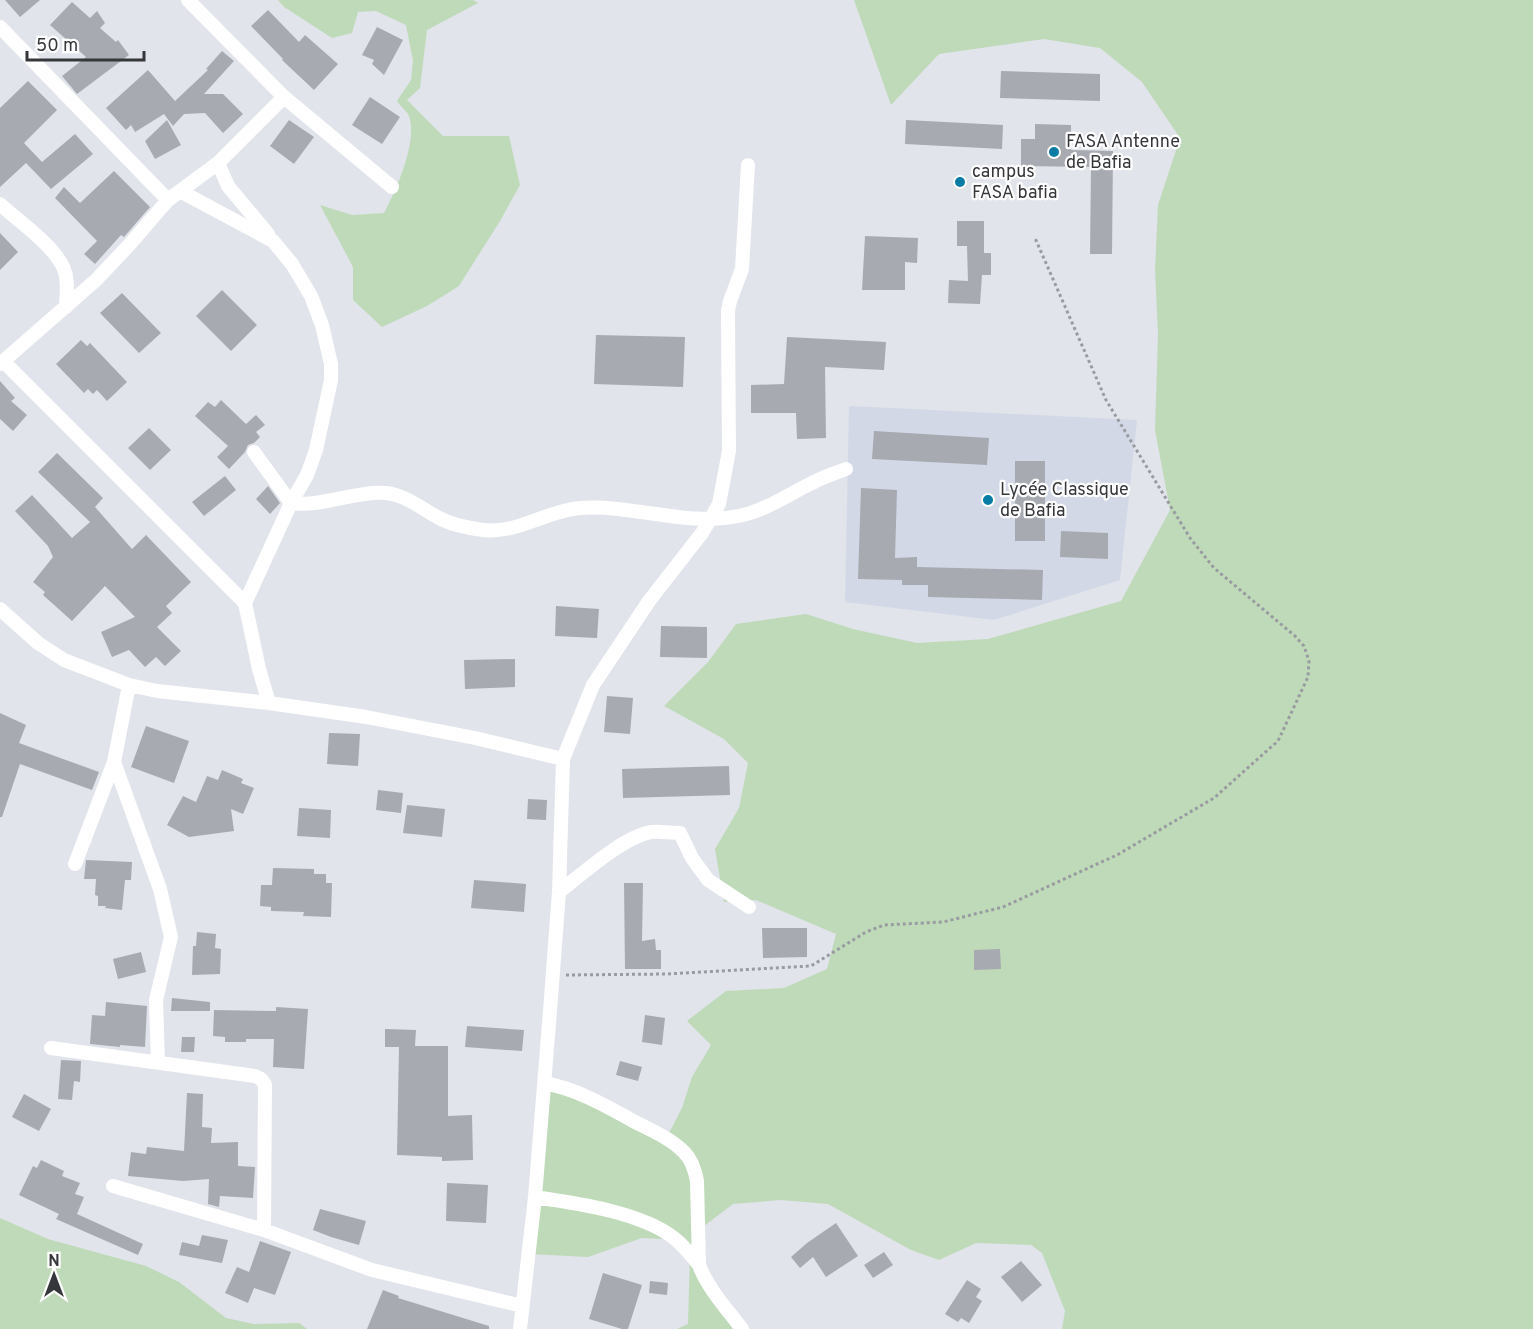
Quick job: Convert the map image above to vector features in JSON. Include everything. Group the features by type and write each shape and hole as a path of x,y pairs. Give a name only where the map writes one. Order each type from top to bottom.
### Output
{"street":[{"path":"197,3 284,97 392,187"},
{"path":"0,27 168,201"},
{"path":"269,703 245,603 2,363 96,280 168,201 218,163 284,97"},
{"path":"218,163 228,186 292,264 311,296 322,325 331,364 331,380 316,450 307,475 291,503 245,603"},
{"path":"520,1329 535,1197 559,892 563,759 593,685 648,601 702,533 719,504 729,451 728,311 742,269 748,165"},
{"path":"180,191 273,241"},
{"path":"0,204 52,250 64,269 67,283 66,307"},
{"path":"254,452 291,503"},
{"path":"291,503 321,503 358,495 388,493 408,500 450,524 487,531 507,529 543,516 580,508 637,510 711,519 741,516 763,509 812,483 846,469"},
{"path":"0,609 38,643 64,660 129,685 157,691 269,703 366,717 475,738 563,759"},
{"path":"75,864 114,762 129,685"},
{"path":"114,762 160,888 171,937 156,1000 158,1062"},
{"path":"559,892 602,858 632,840 651,832 680,833 692,858 708,880 749,907"},
{"path":"51,1048 255,1076 261,1079 265,1085 264,1230"},
{"path":"544,1083 570,1090 606,1106 667,1138 684,1152 695,1167 697,1181 699,1265 703,1276 717,1297 742,1329"},
{"path":"113,1186 264,1230 372,1270 522,1306"},
{"path":"535,1197 630,1216 675,1238 699,1265"}],"path":[{"path":"552,975 666,974 811,966 866,932 884,925 943,922 1003,907 1117,855 1214,798 1278,741 1308,677 1309,661 1304,646 1214,568 1190,538 1106,400 1035,238"}],"shaded area":[{"name":"Lycée Classique de Bafia","path":"849,406 1137,420 1120,580 994,620 845,602"}],"green space":[{"path":"278,0 473,0 478,3 427,30 420,88 407,100 443,136 509,136 520,185 459,286 427,306 382,327 353,300 353,267 320,205 352,215 384,213 389,204 400,179 411,139 409,116 397,101 411,80 413,61 406,25 376,11 358,12 352,33 332,38 284,7"},
{"path":"854,0 1533,0 1533,1329 1062,1329 1065,1311 1042,1253 1031,1245 976,1243 939,1260 911,1250 828,1204 781,1200 733,1204 704,1226 703,1271 746,1329 677,1329 688,1324 690,1252 663,1239 642,1238 588,1257 528,1254 543,1081 667,1137 682,1108 692,1077 711,1045 687,1021 726,991 784,988 827,969 836,934 756,900 724,902 715,849 739,808 748,763 724,739 664,706 708,662 736,624 806,614 853,629 917,643 988,639 1121,601 1170,510 1155,430 1158,334 1155,270 1158,205 1180,138 1142,82 1100,48 1044,39 939,54 891,105"},
{"path":"0,1218 48,1239 146,1266 179,1282 226,1318 254,1324 299,1323 307,1329 0,1329"}],"building":[{"path":"5,0 40,0 20,17"},
{"path":"72,2 90,18 97,11 105,23 100,28 116,42 118,40 129,55 77,94 62,76 86,57 50,25"},
{"path":"268,10 299,42 305,35 338,64 314,90 251,26"},
{"path":"377,27 403,40 384,75 372,64 374,60 362,55"},
{"path":"222,51 234,61 204,94 223,94 243,114 223,133 205,113 184,114 173,126 164,114 135,132 131,125 126,130 106,108 148,70 175,101 208,70 206,69"},
{"path":"1001,71 1100,74 1100,101 1000,98"},
{"path":"28,81 57,110 24,143 42,162 75,134 93,154 51,189 26,163 0,187 0,108"},
{"path":"370,97 400,117 382,144 352,125"},
{"path":"167,120 181,145 155,159 145,141"},
{"path":"289,120 314,137 294,164 270,146"},
{"path":"906,120 1003,125 1002,149 905,144"},
{"path":"1035,124 1071,125 1071,150 1113,151 1112,254 1090,254 1091,167 1021,166 1021,139 1035,139"},
{"path":"114,171 150,207 124,237 121,235 95,264 84,254 97,241 55,198 64,187 80,203"},
{"path":"957,221 984,221 984,253 991,253 991,275 982,275 980,304 948,303 949,280 968,281 967,246 957,246"},
{"path":"0,233 18,252 0,270"},
{"path":"865,236 918,238 917,263 905,262 905,290 862,290"},
{"path":"222,290 257,325 231,351 196,316"},
{"path":"122,293 161,333 139,353 100,313"},
{"path":"596,335 685,337 683,387 594,384"},
{"path":"787,337 886,342 884,370 825,367 826,438 797,439 796,413 751,413 751,385 784,384"},
{"path":"81,340 87,346 90,343 127,382 107,401 97,390 93,394 88,389 84,393 56,364"},
{"path":"0,381 15,398 11,401 27,415 13,431 0,419"},
{"path":"221,400 246,424 256,415 265,425 256,432 260,437 248,445 245,452 229,469 217,457 228,446 195,416 208,402 215,407"},
{"path":"149,428 171,450 150,470 128,448"},
{"path":"874,431 989,438 987,465 872,459"},
{"path":"57,453 103,498 95,507 132,549 146,535 191,582 166,606 172,613 157,627 181,651 165,666 156,657 145,667 129,650 112,657 101,632 135,617 105,586 72,621 43,595 45,592 33,582 53,557 48,546 15,511 32,495 72,538 90,522 38,472"},
{"path":"1015,461 1045,461 1045,541 1015,541"},
{"path":"225,476 236,490 204,516 192,502"},
{"path":"268,486 280,503 270,514 256,499"},
{"path":"861,488 897,490 895,558 917,557 917,567 1043,570 1042,600 928,597 928,585 902,585 902,580 858,579"},
{"path":"1061,531 1108,533 1108,559 1060,557"},
{"path":"556,606 599,609 597,638 555,636"},
{"path":"661,626 707,627 707,658 660,657"},
{"path":"515,659 515,687 465,689 464,660"},
{"path":"607,696 633,698 630,734 604,732"},
{"path":"0,713 26,725 19,743 99,772 92,790 20,764 2,817 0,817"},
{"path":"146,726 189,741 174,783 131,767"},
{"path":"329,733 360,734 358,766 327,764"},
{"path":"729,766 730,795 623,798 622,769"},
{"path":"222,770 243,779 241,783 254,788 243,814 231,809 234,831 189,837 167,825 183,796 196,802 207,776 218,780"},
{"path":"378,790 403,793 401,813 376,810"},
{"path":"528,799 547,800 546,820 527,819"},
{"path":"407,805 445,809 442,837 403,833"},
{"path":"299,808 331,810 330,838 297,836"},
{"path":"86,860 132,862 131,880 125,880 122,910 98,906 98,896 95,895 96,879 84,879"},
{"path":"273,868 314,869 314,874 326,874 326,883 332,883 331,917 303,916 304,912 271,911 271,907 260,906 261,885 272,885"},
{"path":"474,880 526,884 524,912 471,908"},
{"path":"624,883 643,883 642,941 655,939 656,950 661,950 661,969 625,969"},
{"path":"762,928 807,928 807,957 763,958"},
{"path":"197,932 216,934 215,948 221,949 220,974 192,975 193,946 196,946"},
{"path":"1000,949 1001,969 974,970 974,950"},
{"path":"141,952 146,972 118,979 113,959"},
{"path":"172,998 210,1002 210,1011 171,1011"},
{"path":"106,1002 147,1006 145,1047 90,1044 92,1015 105,1016"},
{"path":"276,1007 308,1009 304,1069 273,1067 274,1039 225,1042 225,1037 213,1036 214,1010 276,1011"},
{"path":"645,1015 665,1018 662,1045 642,1042"},
{"path":"467,1026 524,1030 522,1051 465,1047"},
{"path":"385,1029 416,1030 415,1046 448,1046 448,1116 472,1115 473,1160 442,1161 442,1157 397,1155 399,1047 385,1047"},
{"path":"182,1037 195,1037 194,1052 181,1052"},
{"path":"61,1060 81,1061 80,1082 74,1081 72,1100 58,1099"},
{"path":"620,1061 642,1067 638,1081 616,1075"},
{"path":"187,1093 203,1094 202,1127 212,1128 211,1143 238,1142 238,1166 255,1167 253,1198 220,1196 219,1207 208,1204 209,1179 183,1181 128,1176 131,1152 146,1154 147,1147 184,1151"},
{"path":"24,1094 51,1109 39,1131 12,1117"},
{"path":"41,1160 64,1171 62,1176 80,1183 75,1194 84,1197 77,1214 143,1244 138,1255 56,1219 59,1214 19,1195 33,1166 37,1168"},
{"path":"447,1183 488,1185 486,1223 446,1221"},
{"path":"320,1209 366,1221 359,1245 313,1230"},
{"path":"836,1223 858,1256 826,1277 813,1257 800,1268 791,1257"},
{"path":"202,1235 228,1240 222,1263 179,1255 182,1242 199,1246"},
{"path":"260,1241 291,1252 275,1295 254,1288 248,1303 225,1293 237,1267 249,1272"},
{"path":"884,1252 893,1265 873,1278 864,1265"},
{"path":"1021,1261 1042,1285 1022,1302 1001,1277"},
{"path":"603,1273 642,1285 628,1329 589,1319"},
{"path":"967,1280 981,1289 976,1297 982,1301 969,1323 961,1318 958,1322 945,1314"},
{"path":"650,1281 668,1283 667,1295 649,1293"},
{"path":"383,1290 399,1296 398,1298 489,1326 489,1329 367,1329"}],"place":[{"name":"FASA Antenne de Bafia","path":"1054,152"},
{"name":"campus FASA bafia","path":"960,182"},
{"name":"Lycée Classique de Bafia","path":"988,500"}]}
